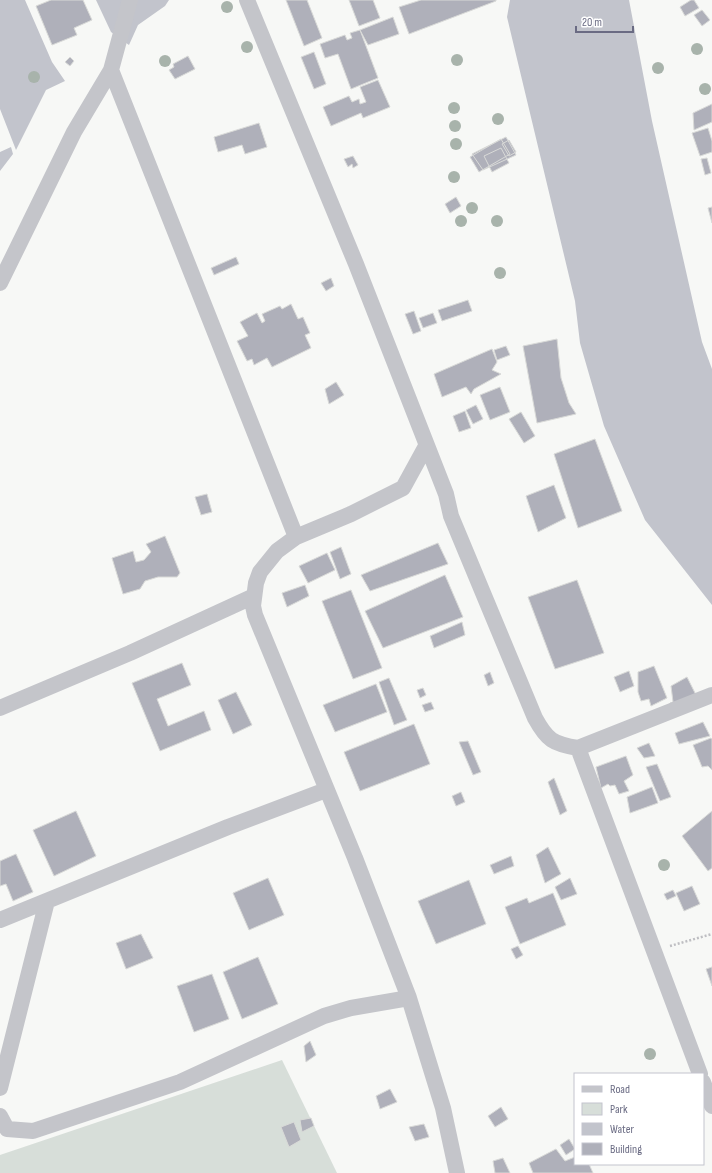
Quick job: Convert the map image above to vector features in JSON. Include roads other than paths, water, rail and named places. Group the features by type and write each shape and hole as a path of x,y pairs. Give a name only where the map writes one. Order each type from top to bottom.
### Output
{"street":[{"path":"0,283 74,132 111,70 130,0"},
{"path":"247,0 356,264 446,494 451,516 534,718 544,733 559,745 578,748 712,695"},
{"path":"111,70 296,537"},
{"path":"426,446 403,488 352,514 296,537 285,544 269,559 260,572 253,606 255,615 409,998 443,1108 457,1173"},
{"path":"0,708 130,653 254,596"},
{"path":"578,748 700,1073"},
{"path":"0,920 228,827 326,790"},
{"path":"0,1088 47,901"},
{"path":"0,1116 8,1129 33,1131 180,1082 324,1016 351,1008 409,998"},
{"path":"704,1085 712,1106"}],"water":[{"path":"0,0 25,0 52,62 65,81 46,90 16,150 0,109"},
{"path":"96,0 169,0 165,6 138,25 129,45 111,32"},
{"path":"510,0 629,0 652,121 702,342 712,369 712,605 645,520 604,426 580,343 575,301 507,17"},
{"path":"11,147 13,154 0,171 0,152"}]}
